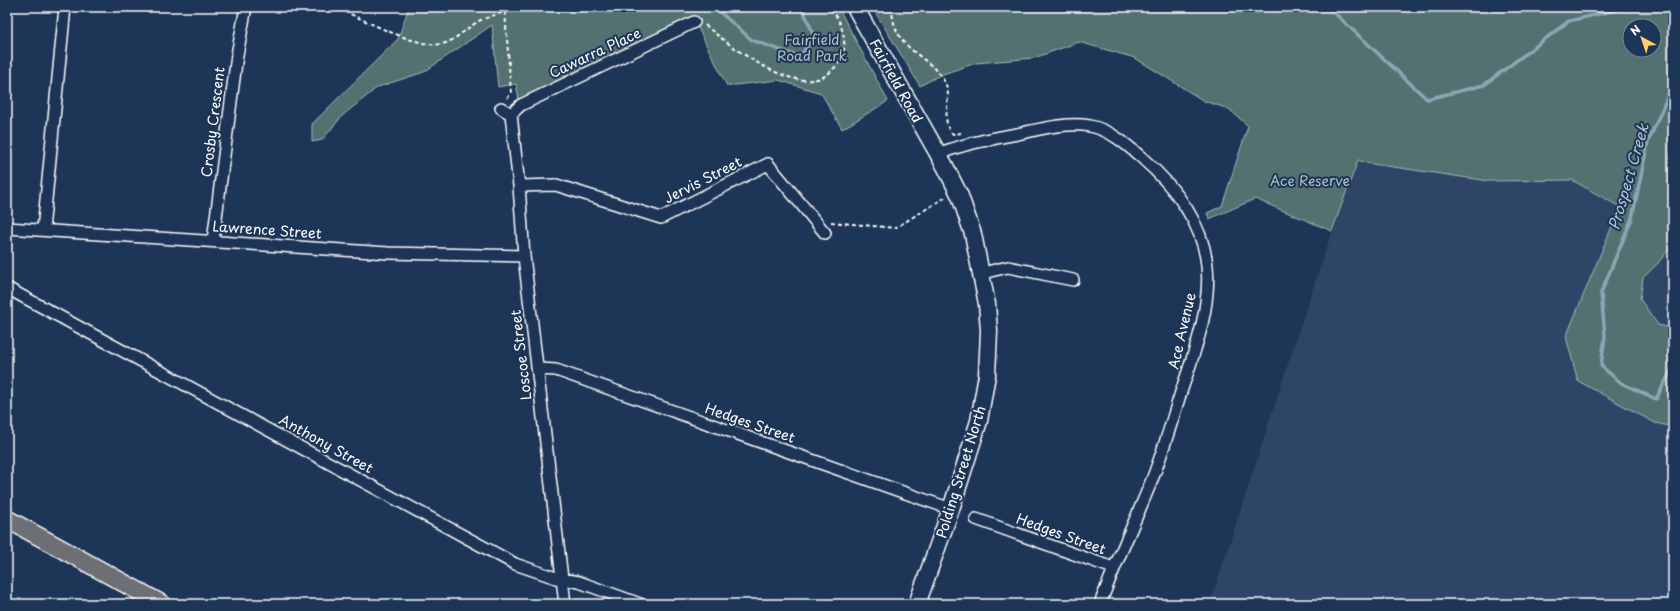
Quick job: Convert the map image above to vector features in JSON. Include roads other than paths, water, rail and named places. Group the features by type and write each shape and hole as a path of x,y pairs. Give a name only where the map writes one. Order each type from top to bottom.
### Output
{"main road":[{"name":"Fairfield Road","path":"855,7 938,154"},
{"name":"Polding Street North","path":"917,604 951,509 979,421 987,376 989,332 987,304 982,273 973,234 960,196 938,154"},
{"path":"7,519 162,604"}],"street":[{"path":"43,230 65,7"},
{"name":"Crosby Crescent","path":"213,241 237,55 246,7"},
{"name":"Cawarra Place","path":"511,114 521,105 698,22"},
{"path":"501,108 511,114"},
{"name":"Loscoe Street","path":"511,114 519,186 524,256 565,604"},
{"name":"Ace Avenue","path":"938,154 974,143 1048,128 1066,125 1092,126 1118,138 1153,167 1176,191 1198,229 1207,265 1205,313 1192,361 1150,486 1113,568 1100,604"},
{"name":"Jervis Street","path":"519,186 556,185 661,218 768,164 825,232"},
{"name":"Lawrence Street","path":"7,228 388,253 524,256"},
{"path":"982,273 1008,267 1073,280"},
{"name":"Anthony Street","path":"7,288 515,564 561,579 579,582 640,604"},
{"name":"Hedges Street","path":"538,369 556,370 951,509"},
{"name":"Hedges Street","path":"976,519 1113,568"}],"waterway":[{"name":"Prospect Creek","path":"714,7 752,40 800,57 814,36 802,7"},
{"name":"Prospect Creek","path":"1328,7 1427,99 1484,85 1569,21 1628,7"},
{"name":"Prospect Creek","path":"1673,84 1648,142 1632,218 1601,293 1605,336 1601,366 1621,383 1656,399 1673,367"}],"park label":[{"name":"Fairfield Road Park","path":"812,48"},
{"name":"Ace Reserve","path":"1310,181"}]}
